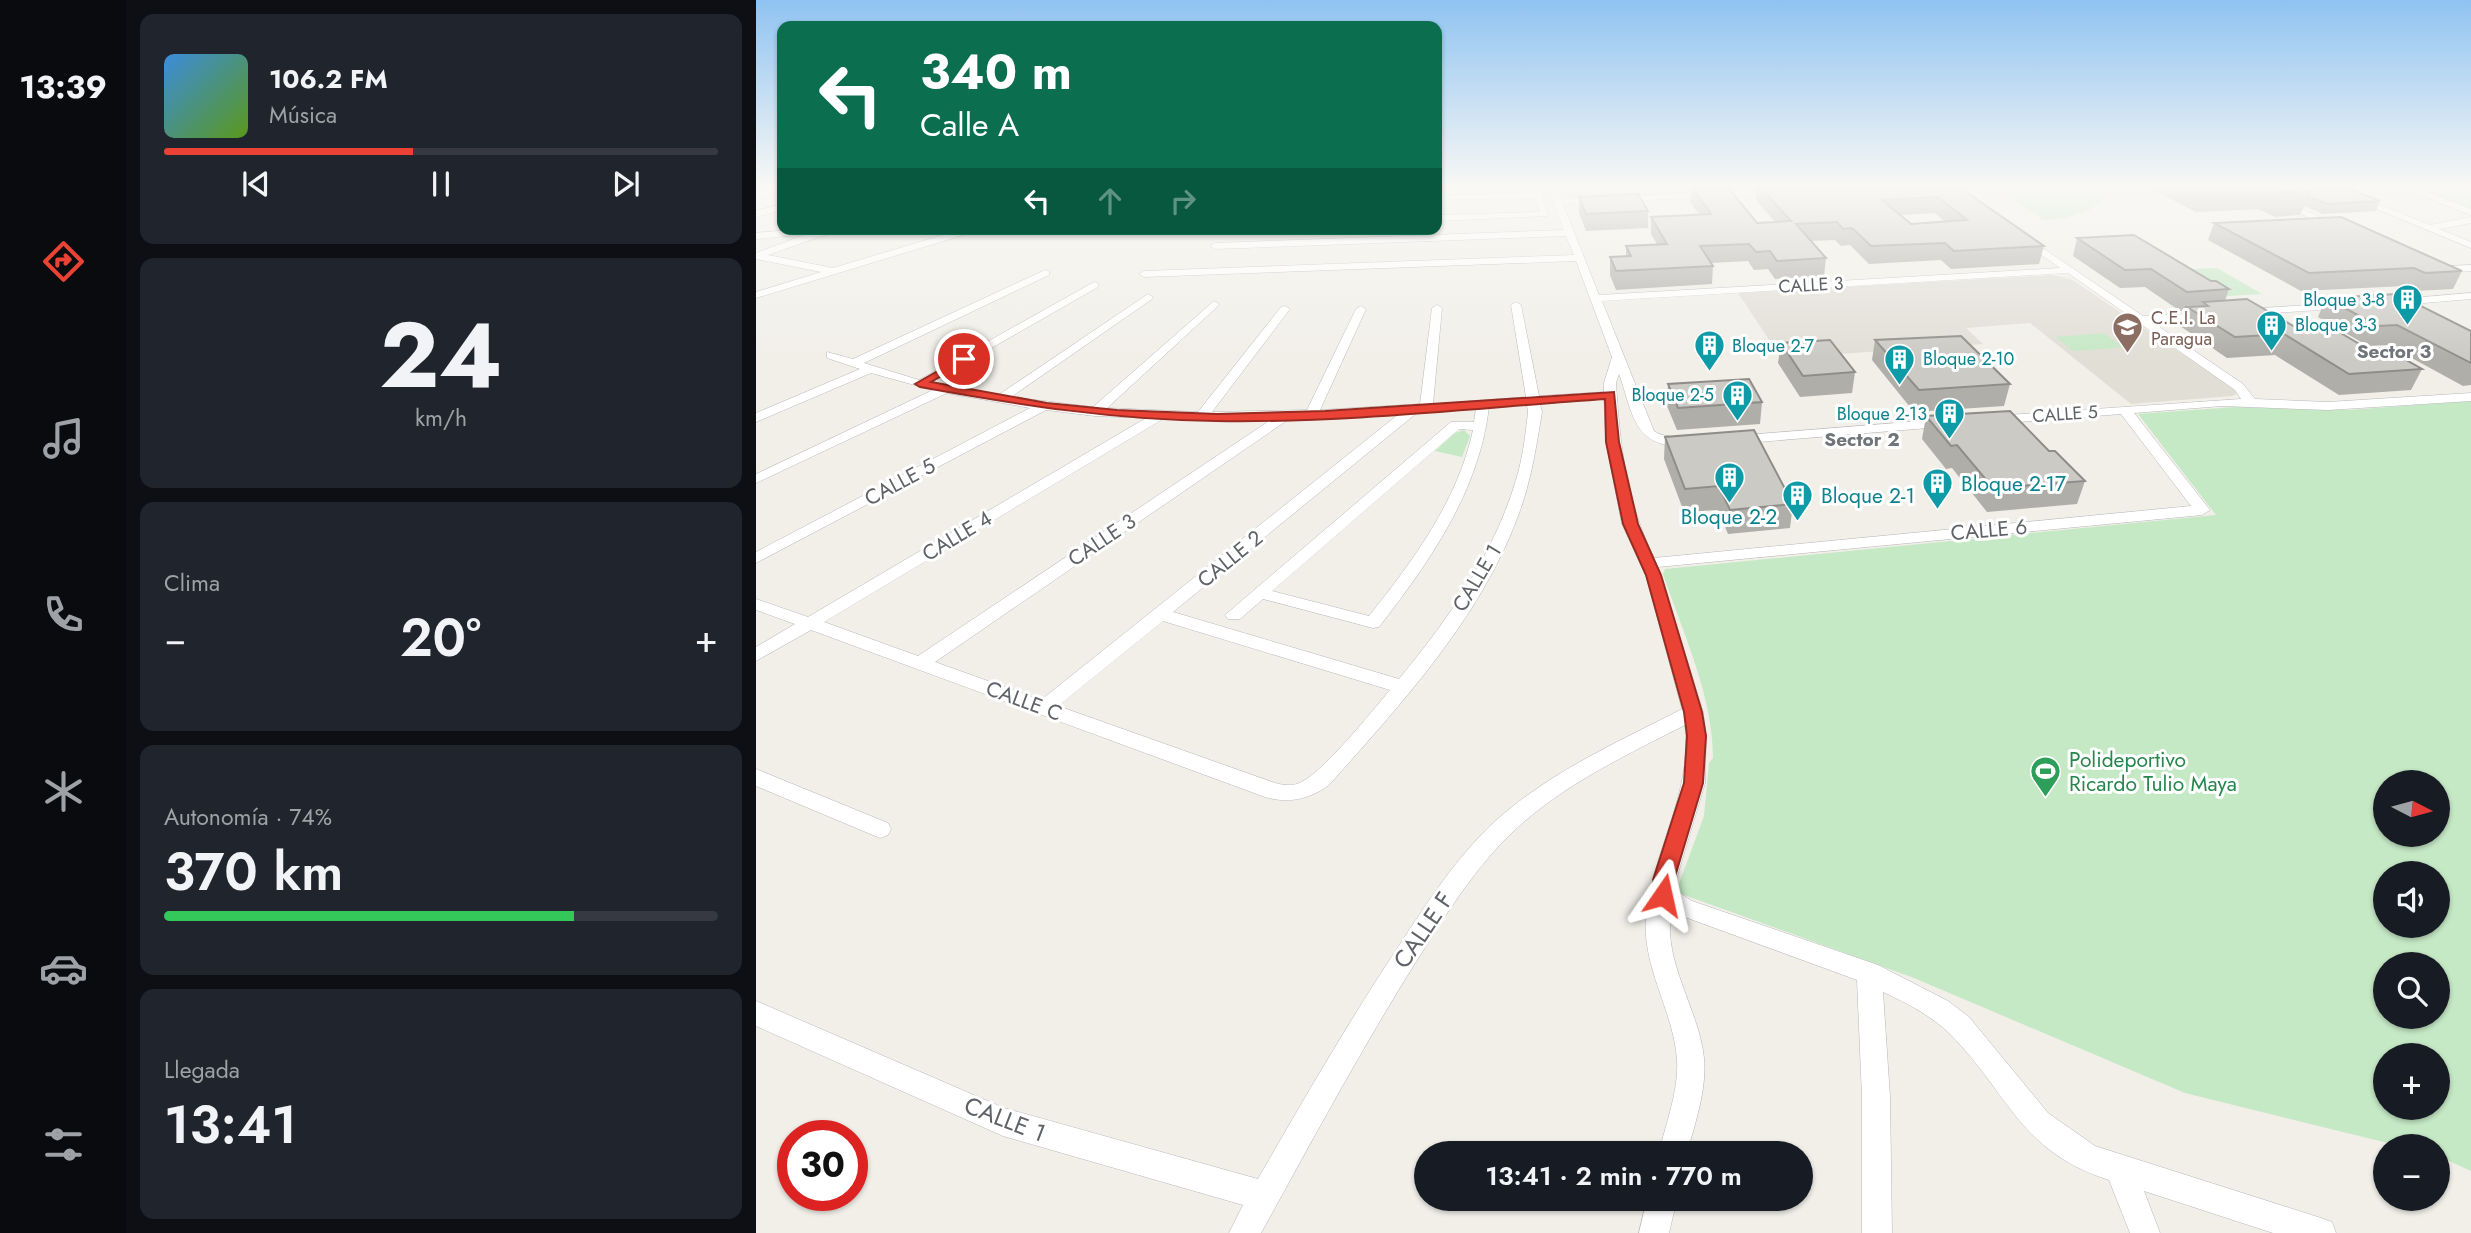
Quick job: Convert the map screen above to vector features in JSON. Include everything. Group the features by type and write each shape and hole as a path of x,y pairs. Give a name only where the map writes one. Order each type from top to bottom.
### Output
{"street":[{"path":"794,243 757,256 836,272"},
{"path":"756,295 931,243"},
{"path":"1215,246 1309,243"},
{"path":"1573,243 1648,433 1660,441 1705,442"},
{"path":"2030,243 2239,387 2251,403"},
{"path":"1144,274 1579,258"},
{"path":"2422,265 2461,282"},
{"path":"2434,270 2471,268"},
{"name":"CALLE 3","path":"1595,298 2069,270"},
{"path":"854,363 1045,273"},
{"path":"920,384 1094,285"},
{"path":"2236,313 2471,296"},
{"path":"1000,399 1148,297"},
{"path":"1095,412 1214,304"},
{"name":"CALLE 1","path":"1293,793 1306,790 1322,779 1403,687 1472,590 1501,538 1531,451 1535,412 1516,305"},
{"path":"1201,417 1285,309"},
{"path":"1311,415 1361,309"},
{"path":"1421,408 1437,309"},
{"path":"2141,319 2215,314"},
{"path":"831,355 920,384 946,389 1044,406 1158,416 1284,417 1610,395"},
{"path":"1618,358 1612,373 1610,395 1618,473 1630,524 1650,563 1693,712 1696,736 1694,783 1663,887 1657,918 1659,950 1686,1030 1690,1060 1686,1098 1676,1141"},
{"path":"756,418 872,369"},
{"path":"756,479 946,389"},
{"name":"CALLE 5","path":"1722,440 2222,402 2328,406 2471,397"},
{"path":"1260,593 1373,623 1408,580 1443,524 1462,481 1480,426 1483,403"},
{"name":"CALLE 5","path":"756,558 1044,406"},
{"name":"CALLE 2","path":"1043,708 1421,408"},
{"name":"CALLE 6","path":"1650,563 2202,510 2124,410"},
{"name":"CALLE 4","path":"756,655 1158,416"},
{"name":"CALLE 3","path":"919,664 1284,417"},
{"path":"1234,615 1456,425 1480,426"},
{"name":"CALLE C","path":"756,604 1273,791 1293,793"},
{"path":"1160,614 1403,687"},
{"name":"CALLE F","path":"1244,1233 1389,980 1448,891 1480,852 1517,814 1563,781 1693,712"},
{"path":"756,776 880,830"},
{"path":"1663,887 1684,908 1869,973 1910,992 1960,1026 2038,1123 2062,1143 2088,1159 2321,1233"},
{"path":"1869,973 1877,1097 1877,1233"},
{"name":"CALLE 1","path":"759,1018 1003,1122 1266,1196"},
{"path":"2120,1170 2145,1233"},
{"path":"1654,1233 1659,1211"}],"shaded area":[{"path":"2052,275 2071,279 2231,387 2237,394 2131,404 2030,323 1966,328 1983,344 1781,358 1738,293"}],"green space":[{"path":"2217,268 2262,294 2213,297 2170,270"},
{"path":"2104,333 2123,347 2073,351 2056,337"},
{"name":"Polideportivo Ricardo Tulio Maya","path":"2471,401 2471,1171 2450,1161 2450,1134 2373,1134 2373,1139 2185,1093 1914,978 1676,892 1704,816 1709,763 1713,758 1708,711 1688,642 1663,574 1665,569 2216,515 2138,414 2236,407 2349,410"},
{"path":"1464,430 1470,436 1462,457 1435,451 1455,433"}],"building":[{"path":"1812,243 1826,258 1777,261 1770,251 1756,252 1749,244 1700,246 1713,266 1616,271 1610,257 1631,256 1626,246"},
{"path":"1867,243 2039,243 2044,246 1954,251 1945,243 1871,246"},
{"path":"2084,243 2147,243 2229,289 2187,292 2151,269 2125,270"},
{"path":"2251,243 2398,243 2462,271 2425,273 2414,268 2309,273"},
{"path":"2397,294 2471,331 2471,363 2397,325 2378,326 2326,298"},
{"path":"2247,299 2295,327 2327,325 2368,349 2385,348 2422,369 2349,374 2284,334 2235,337 2187,307 2208,306 2203,302"},
{"path":"1961,336 2010,384 1919,390 1875,340"},
{"path":"1830,340 1855,372 1803,376 1781,343"},
{"path":"1749,379 1762,402 1678,408 1668,384"},
{"path":"2010,411 2049,451 2055,451 2085,481 1993,488 1957,445 1951,446 1926,416"},
{"path":"1754,430 1793,504 1730,510 1719,486 1685,489 1665,437"}],"place":[{"name":"Bloque 3-8","path":"2408,327"},
{"name":"Bloque 3-3","path":"2272,352"},
{"name":"C.E.I. La Paragua","path":"2128,355"},
{"name":"Bloque 2-7","path":"1709,373"},
{"name":"Bloque 2-10","path":"1900,386"},
{"name":"Bloque 2-5","path":"1737,422"},
{"name":"Bloque 2-13","path":"1950,441"},
{"name":"Bloque 2-2","path":"1729,504"},
{"name":"Bloque 2-17","path":"1938,511"},
{"name":"Bloque 2-1","path":"1798,523"},
{"name":"Polideportivo Ricardo Tulio Maya","path":"2046,799"}],"district":[{"name":"Sector 3","path":"2394,351"},
{"name":"Sector 2","path":"1862,439"}],"route":[{"path":"964,359 920,384 1047,406 1158,416 1217,418 1325,415 1610,395 1613,442 1630,524 1654,575 1693,712 1696,736 1694,783 1661,889 1663,895"}]}
